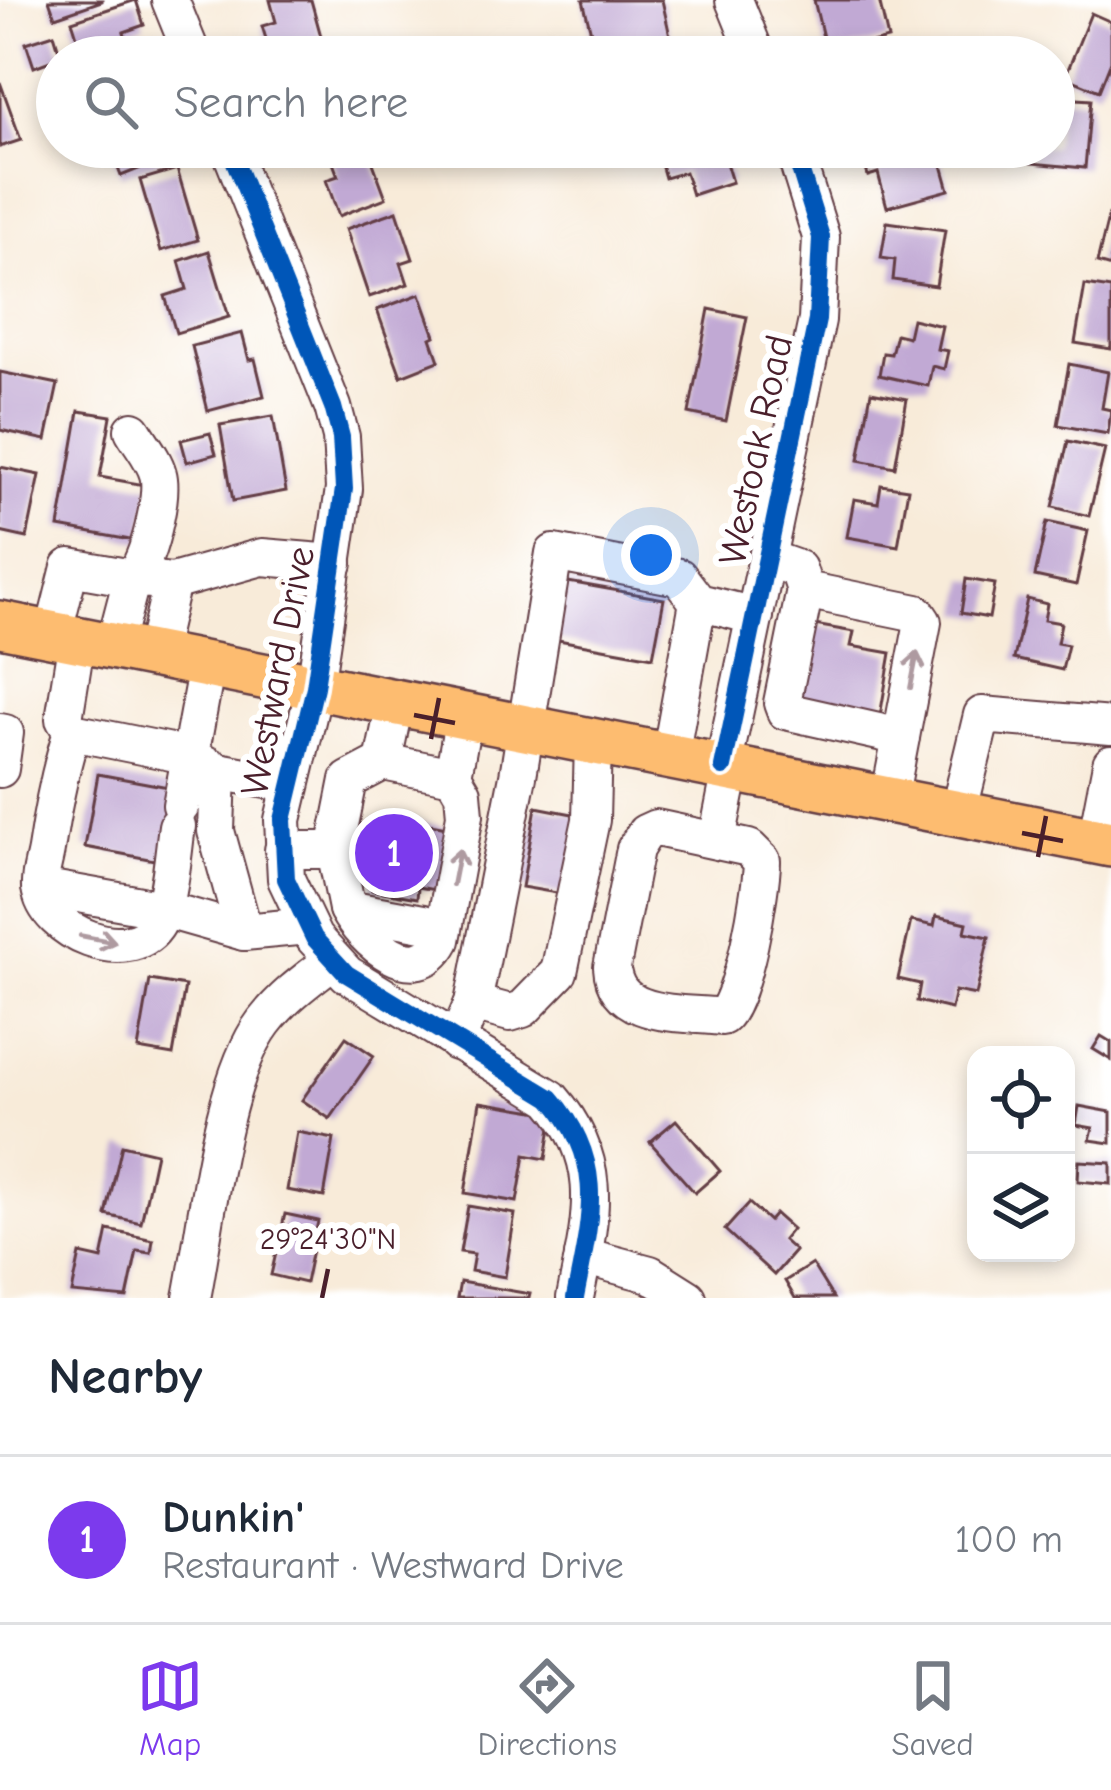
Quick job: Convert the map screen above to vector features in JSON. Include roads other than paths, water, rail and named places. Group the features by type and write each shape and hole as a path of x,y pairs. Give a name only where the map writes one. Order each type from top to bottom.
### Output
{"main road":[{"path":"0,624 1103,842"}],"street":[{"path":"170,0 185,36"},
{"path":"734,0 749,36"},
{"name":"Westward Drive","path":"237,168 341,437 344,489 315,687 290,784 283,850 286,879 308,926 333,960 398,1008 550,1098 579,1135 591,1195 575,1298"},
{"name":"Westoak Road","path":"716,840 755,616 817,320 820,236 799,168"},
{"path":"133,430 160,477 151,535 141,570 132,578 64,719 72,732 290,784"},
{"path":"151,535 174,542 185,579"},
{"path":"456,1042 473,1003 518,776 554,553 679,577 698,602 755,616"},
{"path":"100,644 70,567 132,578 185,579 262,557 334,563"},
{"path":"767,558 798,569 805,590 784,711 901,737"},
{"path":"100,644 185,579"},
{"path":"805,590 917,613 923,622 889,800"},
{"path":"670,757 698,602"},
{"path":"207,665 205,763 216,832 244,932"},
{"path":"383,762 395,703"},
{"path":"958,814 982,715 1111,726"},
{"path":"453,776 383,762 349,780 335,850 347,909 358,931 394,958 418,959 436,951 442,940 465,815 463,793 453,776 464,716"},
{"path":"780,778 792,716"},
{"path":"0,732 5,733 0,769"},
{"path":"72,732 57,778 40,887 49,912 76,935 131,945 159,922 179,816 205,763"},
{"path":"473,1003 510,1013 523,1009 559,972 591,820 593,742"},
{"path":"1103,842 1111,764"},
{"path":"656,828 716,840 748,848 762,861 729,1012 722,1017 629,1002 613,981 613,967 635,849 645,833 656,828"},
{"path":"283,850 335,850"},
{"path":"163,909 244,932 308,926"},
{"path":"347,909 423,922"},
{"path":"192,1298 235,1078 263,1023 291,991 333,960"},
{"path":"584,1256 650,1274 688,1298"}],"place":[{"name":"Dunkin'","path":"394,853"}]}
